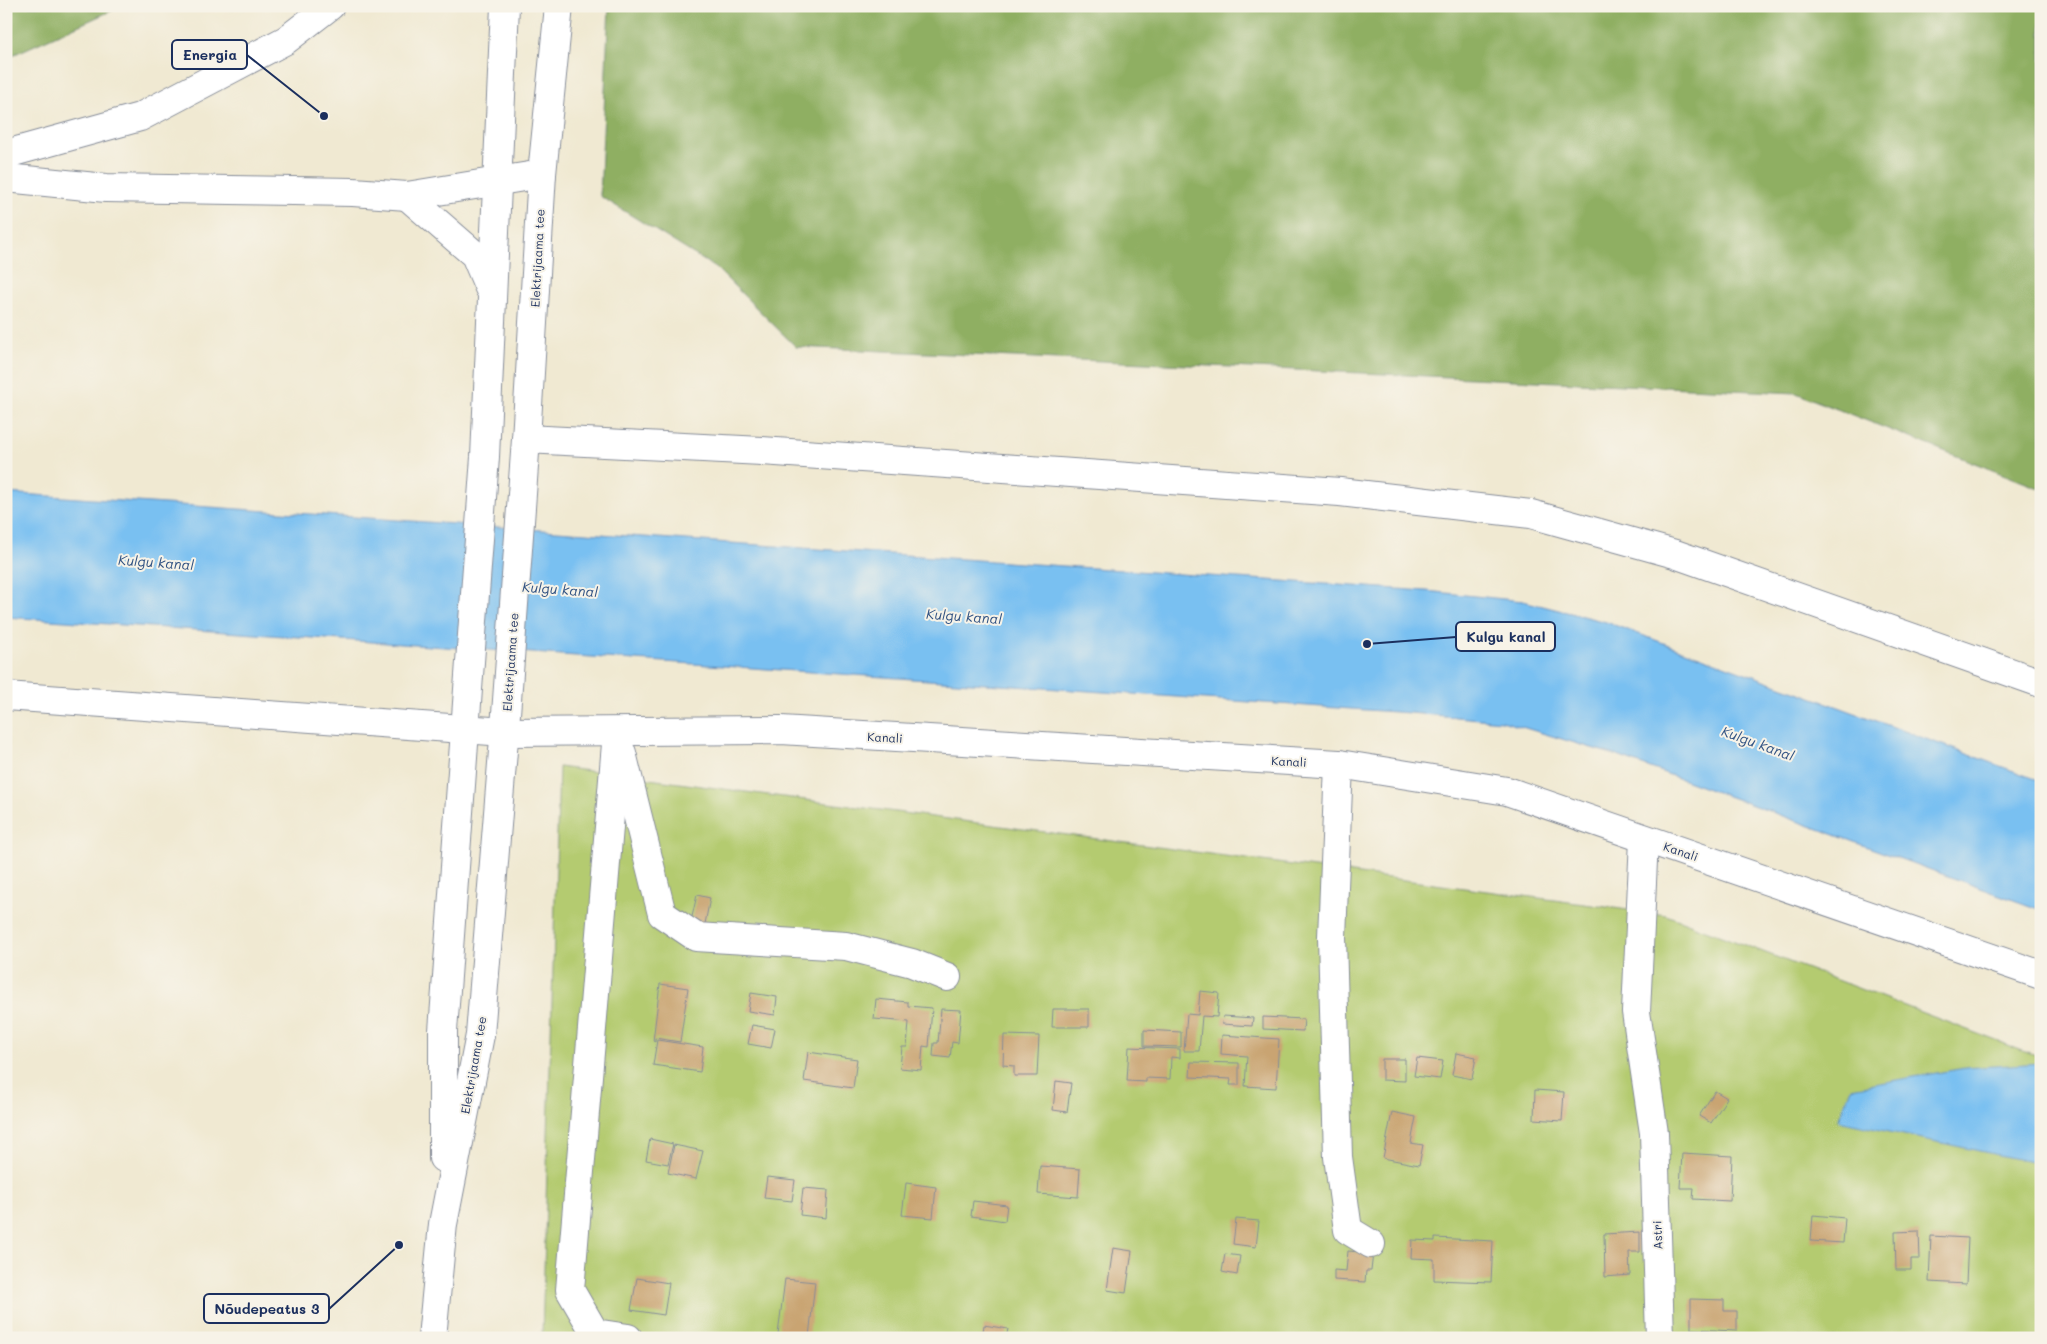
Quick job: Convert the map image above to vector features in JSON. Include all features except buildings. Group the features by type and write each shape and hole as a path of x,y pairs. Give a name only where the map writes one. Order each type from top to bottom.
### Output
{"street":[{"path":"6,154 140,117 286,40 330,6"},
{"name":"Elektrijaama tee","path":"432,1338 443,1224 444,1031 485,457 505,6"},
{"name":"Elektrijaama tee","path":"443,1224 480,1035 506,723 542,174 558,8"},
{"path":"6,178 106,188 353,192 407,196 542,174"},
{"path":"407,196 475,255 492,296"},
{"path":"525,450 762,451 1340,492 1531,514 1675,554 2041,683"},
{"name":"Kanali","path":"6,696 466,720 617,732 781,730 1338,764 1507,791 2041,975"},
{"path":"617,732 662,914 696,937 846,946 912,963 947,977"},
{"path":"617,732 570,1290 595,1333 628,1338"},
{"path":"1338,764 1332,937 1338,1157 1348,1230 1371,1244"},
{"name":"Astri","path":"1644,839 1636,1012 1654,1133 1660,1338"}],"green space":[{"path":"6,6 122,6 6,58"},
{"path":"609,6 2041,6 2041,489 1796,393 796,347 716,268 600,196"},
{"path":"559,767 1666,915 2041,1058 2041,1338 542,1338"}],"water":[{"path":"6,493 1426,591 1523,601 1606,622 2041,781 2041,910 1615,755 1502,721 1410,713 6,617"},
{"path":"2041,1063 2041,1164 1838,1121 1851,1088 1965,1068"}],"place":[{"name":"Energia","path":"324,116"},
{"name":"Kulgu kanal","path":"1367,644"},
{"name":"Nõudepeatus 3","path":"399,1245"}]}
